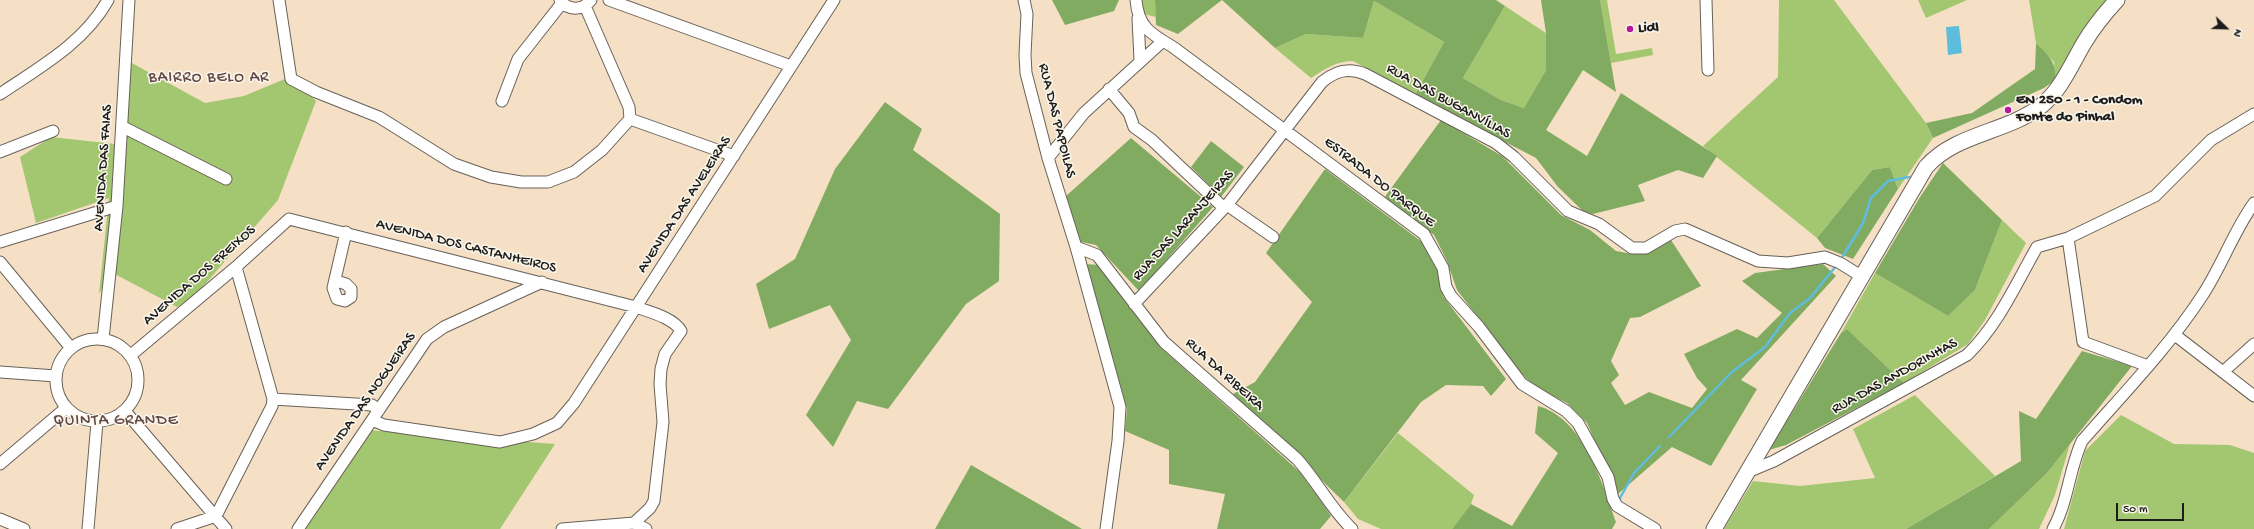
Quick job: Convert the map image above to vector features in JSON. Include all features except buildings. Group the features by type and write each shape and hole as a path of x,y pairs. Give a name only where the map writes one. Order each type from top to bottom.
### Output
{"main road":[{"path":"1714,529 1750,471 1915,182 1931,161 1956,144 2005,124 2041,106 2059,87 2091,32 2117,0"}],"street":[{"path":"0,94 62,52 85,33 100,15 108,0"},
{"name":"AVENIDA DAS FAIAS","path":"103,339 117,206 130,0"},
{"path":"279,0 291,79 316,92 379,117 454,164 491,177 521,182 548,182 574,172 602,150 630,119"},
{"path":"609,0 791,66"},
{"name":"AVENIDA DAS AVELEIRAS","path":"372,420 384,425 500,442 533,434 557,423 574,402 834,0"},
{"name":"RUA DAS PAPOILAS","path":"1024,0 1027,14 1025,55 1026,74 1048,158 1076,246 1120,407 1118,441 1106,529"},
{"path":"1136,0 1140,60"},
{"path":"1706,0 1708,70"},
{"path":"502,101 518,59 561,1 573,9 588,3 628,107 630,119"},
{"name":"ESTRADA DO PARQUE","path":"1138,18 1163,41 1424,234 1443,268 1446,287 1451,296 1479,327 1522,384 1566,410 1578,423 1608,477 1613,500 1617,506 1655,529"},
{"path":"1048,158 1084,113 1140,60 1163,41"},
{"name":"RUA DAS BUGANVÍLIAS","path":"1284,129 1327,77 1344,70 1357,71 1503,148 1568,211 1599,224 1632,248 1646,248 1675,231 1685,229 1758,261 1788,263 1825,257 1840,263 1861,276"},
{"path":"1109,89 1129,113 1134,127 1152,140 1226,206 1273,237"},
{"name":"RUA DAS ANDORINHAS","path":"1750,471 1774,461 1967,355 1981,342 1995,322 2037,247 2068,238 2155,196 2211,140 2254,114"},
{"path":"630,119 734,156"},
{"path":"122,127 226,179"},
{"name":"RUA DAS LARANJEIRAS","path":"1134,304 1226,206 1284,129"},
{"path":"0,152 53,131"},
{"path":"2053,529 2064,502 2074,459 2082,441 2175,334 2206,290 2242,221 2254,203"},
{"path":"0,242 117,206"},
{"name":"AVENIDA DOS CASTANHEIROS","path":"288,219 346,232 636,307 678,326 681,331 680,336 665,354 661,369 660,384 663,422 658,449 656,493 650,508 634,523"},
{"name":"AVENIDA DOS FREIXOS","path":"131,355 236,267 288,219"},
{"path":"336,281 335,274 346,232"},
{"path":"2068,238 2083,342 2148,366"},
{"name":"RUA DA RIBEIRA","path":"1076,246 1097,255 1164,342 1297,459 1310,473 1325,498 1352,529"},
{"path":"0,262 70,348"},
{"path":"176,529 216,516 272,406 273,399 236,267"},
{"name":"AVENIDA DAS NOGUEIRAS","path":"298,529 427,339 436,331 542,282"},
{"path":"2175,334 2254,396"},
{"path":"103,339 114,342 131,355 136,367 138,379 135,396 125,411 108,420 97,422 86,421 75,416 66,408 59,398 56,376 58,365 70,348 81,342 103,339"},
{"path":"2224,371 2254,344"},
{"path":"0,372 56,376"},
{"path":"273,399 372,405 379,410"},
{"path":"0,464 66,408"},
{"path":"125,411 226,529"},
{"path":"88,529 97,422"},
{"path":"0,519 24,529"},
{"path":"562,529 634,523 646,529"}],"green space":[{"path":"1052,0 1119,0 1114,11 1065,25"},
{"path":"1142,0 1155,0 1156,17 1143,14"},
{"path":"1155,0 1222,0 1178,34 1156,25"},
{"path":"1222,0 1496,0 1505,6 1463,78 1501,100 1524,108 1546,70 1546,33 1541,0 1600,0 1616,92 1583,70 1546,130 1587,156 1621,93 1717,156 1703,178 1678,170 1638,185 1645,201 1593,214 1585,213 1558,187 1536,158 1415,95 1444,42 1374,1 1363,38 1306,34 1275,48"},
{"path":"1600,0 1607,0 1616,54 1652,48 1653,55 1611,63"},
{"path":"1779,0 1834,0 1926,123 1933,138 1898,189 1890,167 1872,170 1817,238 1703,146 1778,77"},
{"path":"1918,0 1967,0 1926,18"},
{"path":"2029,0 2109,0 2055,80 2054,62 2036,43"},
{"path":"1374,1 1444,42 1415,95 1353,61 1336,64 1311,78 1275,48 1306,34 1363,38"},
{"path":"1505,6 1546,33 1546,70 1524,108 1501,100 1463,78"},
{"path":"2036,43 2051,59 2055,68 2055,80 2044,88 1933,138 1926,123 1972,113 2035,69"},
{"path":"130,62 205,103 244,96 292,76 316,101 278,200 194,297 177,307 111,272 99,294 109,198 36,223 20,157 51,137 115,144"},
{"path":"885,102 922,129 913,150 1000,214 999,281 966,304 888,409 857,401 833,447 806,415 851,340 830,305 769,329 756,284 795,259 835,169"},
{"path":"1441,120 1502,156 1561,215 1590,230 1616,251 1632,254 1647,252 1671,240 1701,286 1640,317 1630,318 1611,361 1619,375 1611,383 1625,405 1649,392 1692,408 1707,389 1697,378 1684,354 1737,329 1757,338 1782,313 1742,281 1755,273 1823,264 1836,276 1741,380 1757,389 1711,466 1672,447 1618,494 1587,423 1567,403 1533,386 1512,362 1457,290 1447,261 1434,235 1384,198"},
{"path":"1131,138 1213,207 1139,291 1096,245 1081,242 1066,196"},
{"path":"1211,141 1244,167 1221,197 1191,167"},
{"path":"1943,163 2002,220 1975,290 1948,316 1875,273 1920,197"},
{"path":"1890,167 1898,189 1853,259 1825,248 1817,238 1872,170"},
{"path":"1325,169 1422,242 1438,272 1443,296 1506,379 1491,396 1483,386 1446,385 1421,402 1344,502 1233,394 1255,382 1312,302 1266,253"},
{"path":"2002,220 2026,243 1985,320 1968,344 1904,383 1847,329 1841,333 1875,273 1948,316 1975,290"},
{"path":"1086,264 1099,265 1161,348 1301,473 1331,516 1320,529 1217,529 1225,494 1169,484 1169,450 1125,431 1127,409"},
{"path":"1847,329 1904,383 1786,445 1769,450 1841,333"},
{"path":"2082,351 2132,366 2047,473 1989,529 1906,529 2021,461 2019,411 2036,419"},
{"path":"1915,395 1995,476 1906,529 1724,529 1753,481 1800,486 1875,478 1853,429"},
{"path":"1538,406 1554,413 1579,437 1597,471 1616,522 1612,529 1452,529 1471,504 1512,526 1558,453 1535,433"},
{"path":"2121,415 2174,444 2230,445 2254,453 2254,529 2064,529 2085,451"},
{"path":"366,430 555,444 500,529 293,529"},
{"path":"1398,433 1474,495 1471,504 1452,529 1381,529 1358,519 1344,502"},
{"path":"2070,444 2055,495 2039,529 1989,529 2047,473"},
{"path":"971,465 1082,529 935,529"}],"water":[{"path":"1959,26 1962,53 1948,55 1946,27"}],"waterway":[{"path":"1843,256 1863,223 1871,198 1888,181 1909,177"},
{"path":"1669,437 1732,372 1765,347 1790,313 1810,298 1836,266"},
{"path":"1620,498 1634,473 1660,446"}],"place":[{"name":"Lidl","path":"1630,29"},
{"name":"EN 250 - 1 - Condom Fonte do Pinhal","path":"2008,110"}],"district":[{"name":"BAIRRO BELO AR","path":"209,79"},
{"name":"QUINTA GRANDE","path":"116,422"}]}
